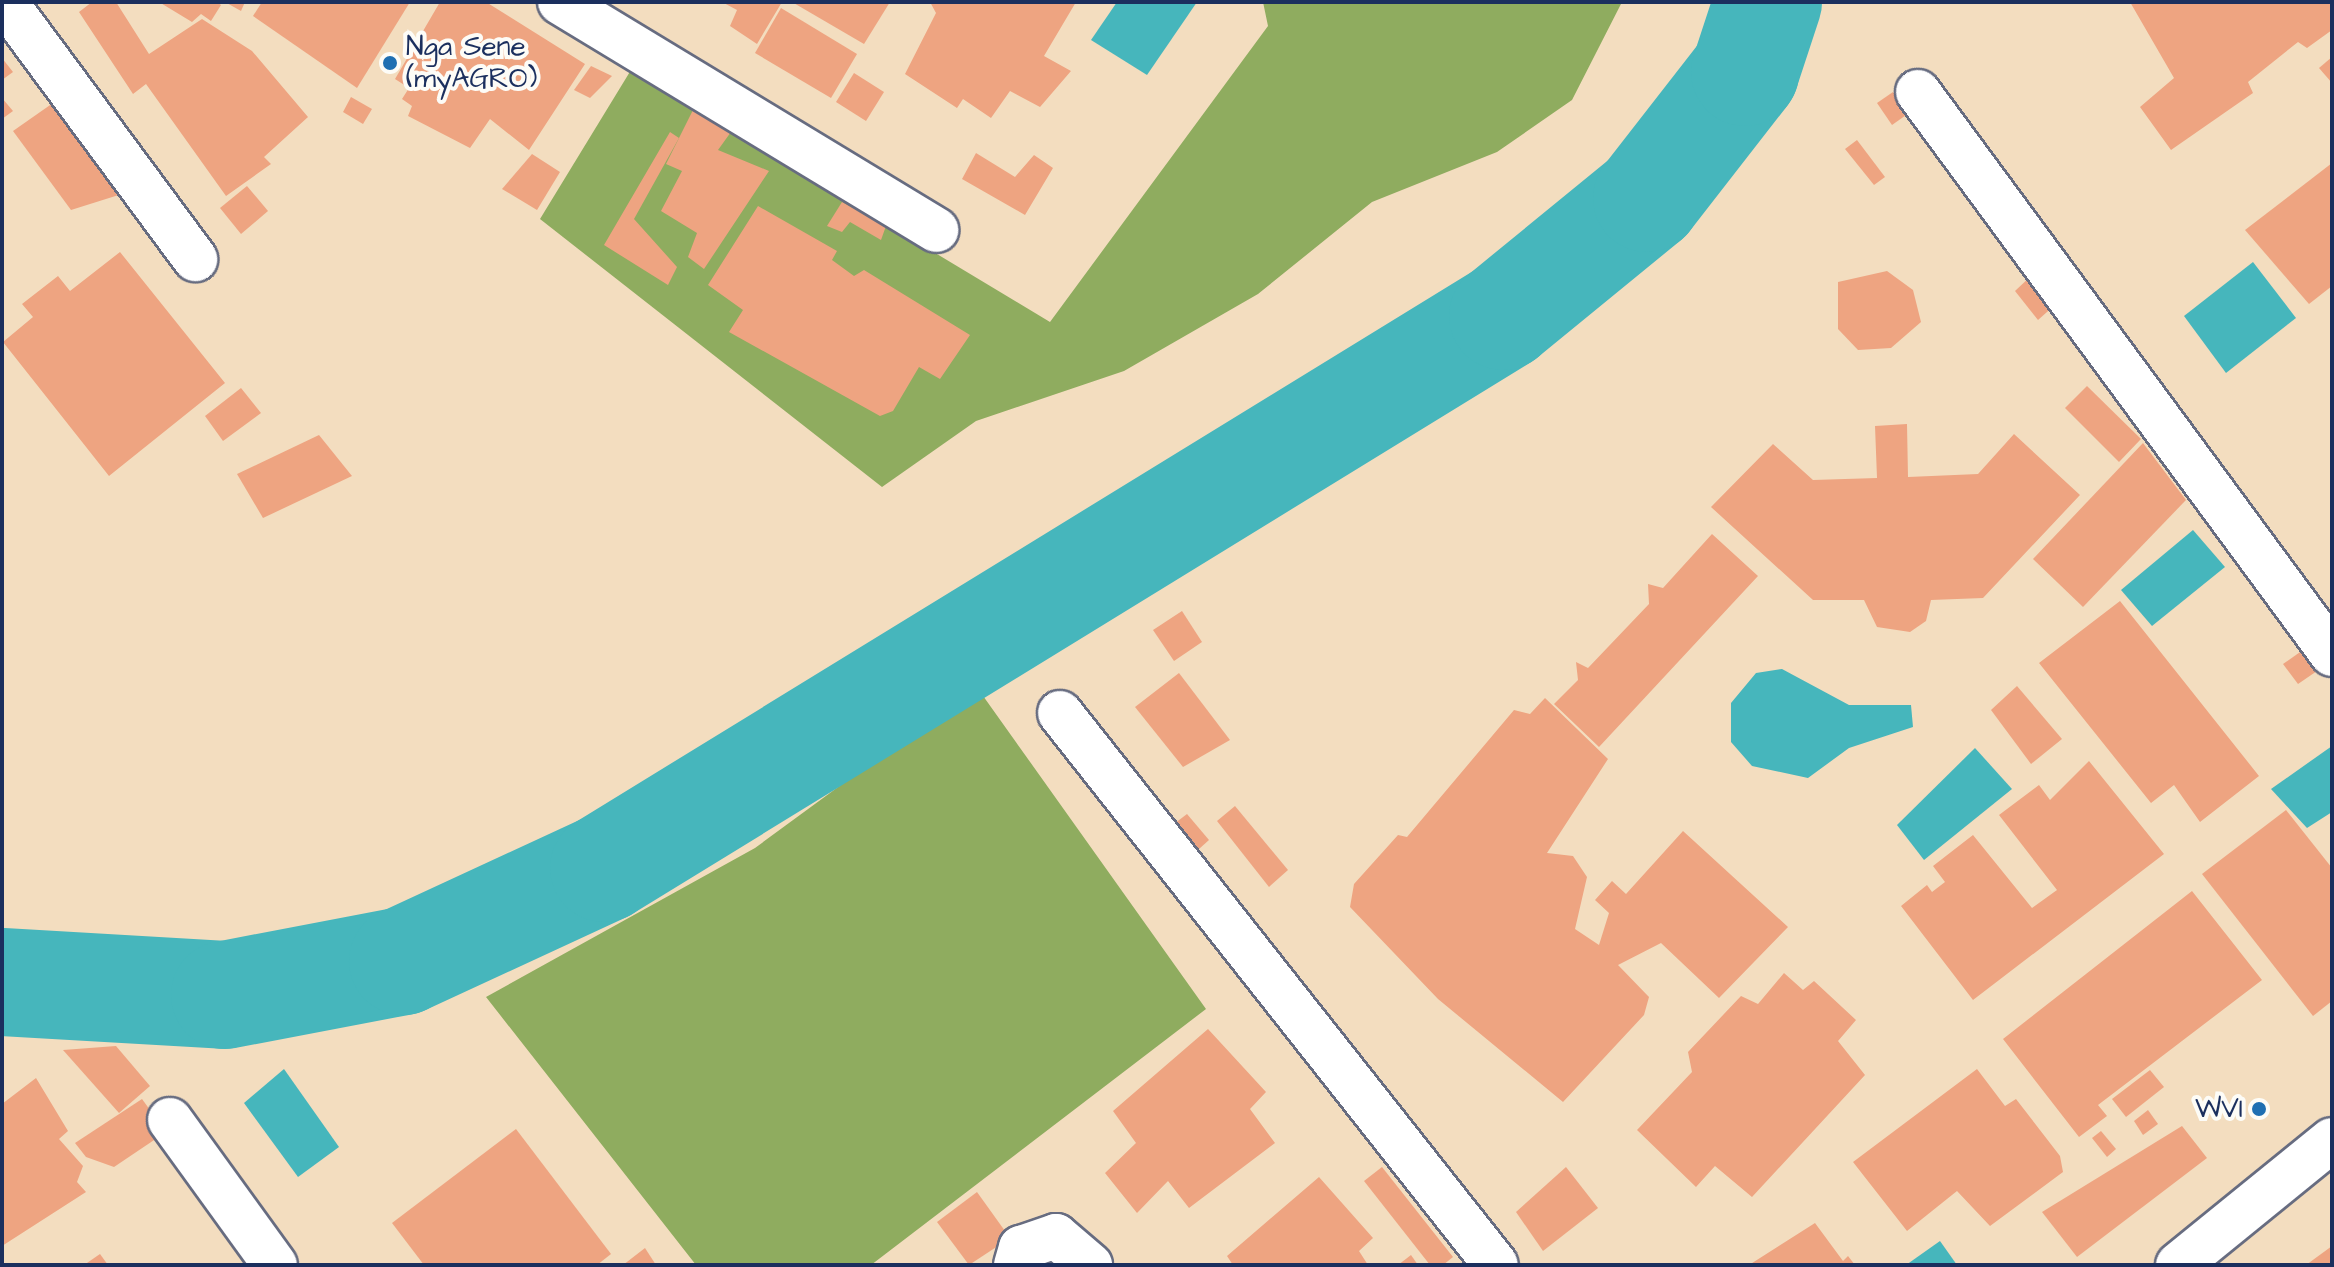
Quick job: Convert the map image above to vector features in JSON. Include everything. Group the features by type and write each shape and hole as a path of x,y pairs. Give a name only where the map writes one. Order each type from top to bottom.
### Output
{"street":[{"path":"5,2 195,259"},
{"path":"560,2 936,230"},
{"path":"1918,92 2332,654"},
{"path":"1060,713 1496,1265"},
{"path":"170,1120 275,1265"},
{"path":"2178,1265 2332,1140"},
{"path":"1016,1265 1021,1248 1056,1236 1090,1265"}],"green space":[{"path":"1263,2 1622,2 1572,100 1497,152 1372,202 1258,294 1124,371 976,421 882,487 540,219 631,70 1050,322 1268,26"},
{"path":"976,686 1206,1009 871,1265 696,1265 486,997 755,848"}],"water":[{"path":"1117,2 1197,2 1147,75 1091,40"},
{"path":"2253,262 2296,318 2226,373 2184,316"},
{"path":"2193,530 2225,567 2152,626 2121,590"},
{"path":"1782,669 1849,705 1911,705 1913,727 1849,748 1808,778 1752,766 1731,742 1731,703 1756,673"},
{"path":"2332,746 2332,812 2307,828 2271,789"},
{"path":"1975,748 2012,789 1924,860 1897,825"},
{"path":"284,1069 339,1147 298,1177 244,1103"},
{"path":"1940,1241 1957,1265 1906,1265"}],"building":[{"path":"92,2 116,2 149,54 202,19 252,51 308,117 264,157 271,164 226,196 146,84 133,94 79,12"},
{"path":"159,2 217,2 221,5 211,21 201,14 192,22"},
{"path":"225,2 245,2 241,11"},
{"path":"262,2 410,2 357,88 253,16"},
{"path":"440,2 486,2 585,64 529,150 490,119 470,148 408,116 412,106 402,99 409,88 395,79"},
{"path":"722,2 782,2 757,44 730,26 737,10"},
{"path":"792,2 890,2 864,44"},
{"path":"930,2 1076,2 1044,56 1071,71 1040,107 1010,91 991,118 963,99 957,108 905,74 936,13"},
{"path":"2130,2 2332,2 2332,30 2307,48 2298,42 2248,82 2253,93 2171,150 2140,107 2174,78"},
{"path":"781,8 857,54 831,98 755,53"},
{"path":"2332,57 2332,83 2319,68"},
{"path":"2,58 13,72 2,80"},
{"path":"591,66 612,76 590,98 574,90"},
{"path":"854,73 884,92 866,121 836,102"},
{"path":"1893,92 1909,113 1892,125 1877,103"},
{"path":"351,97 372,109 363,124 343,112"},
{"path":"2,98 13,111 2,119"},
{"path":"697,102 736,125 718,150 769,171 704,269 688,257 697,233 661,211 682,171 666,164"},
{"path":"53,103 125,193 71,210 13,131"},
{"path":"670,132 679,138 634,219 677,267 668,285 604,245"},
{"path":"1857,140 1885,177 1874,185 1845,149"},
{"path":"976,153 1015,177 1034,155 1053,168 1025,215 962,179"},
{"path":"532,154 560,172 537,210 502,189"},
{"path":"2332,163 2332,286 2309,304 2245,230"},
{"path":"247,186 268,211 241,234 220,208"},
{"path":"842,202 886,226 881,240 850,222 842,232 827,226"},
{"path":"758,206 837,251 832,260 854,276 864,270 970,335 940,379 919,367 893,411 880,416 729,332 743,310 708,285"},
{"path":"120,252 225,383 109,476 3,342 33,317 22,304 58,276 70,291"},
{"path":"1887,271 1913,290 1921,322 1891,348 1858,350 1838,329 1838,282"},
{"path":"2032,275 2056,304 2038,320 2015,291"},
{"path":"2087,386 2141,439 2119,462 2065,408"},
{"path":"241,388 261,413 223,441 205,416"},
{"path":"1907,424 1908,477 1978,474 2014,434 2080,495 1983,598 1931,600 1926,621 1910,632 1877,627 1864,600 1813,600 1711,507 1773,444 1813,480 1877,478 1875,426"},
{"path":"319,435 352,476 263,518 237,474"},
{"path":"2143,443 2186,500 2083,607 2033,559"},
{"path":"1712,534 1758,576 1599,747 1554,704 1578,680 1576,662 1588,668 1649,604 1648,584 1663,588"},
{"path":"2120,601 2259,776 2200,822 2174,785 2151,803 2039,663"},
{"path":"1182,611 1202,642 1174,661 1153,630"},
{"path":"2303,650 2317,671 2298,684 2283,664"},
{"path":"1179,673 1230,740 1183,767 1135,707"},
{"path":"2017,686 2062,739 2031,764 1991,710"},
{"path":"1545,698 1608,759 1547,853 1573,856 1587,877 1575,929 1599,945 1609,913 1595,900 1612,881 1626,894 1683,831 1788,927 1719,998 1661,943 1618,965 1649,997 1644,1015 1563,1102 1438,999 1350,907 1354,884 1398,835 1407,837 1514,710 1530,714"},
{"path":"2089,761 2164,854 1973,1000 1901,906 1927,885 1932,892 1945,882 1933,866 1973,835 2032,908 2057,890 1999,815 2039,785 2050,800"},
{"path":"1235,806 1288,870 1269,887 1217,821"},
{"path":"2286,810 2332,868 2332,1001 2313,1016 2202,874"},
{"path":"1187,814 1209,840 1189,858 1166,830"},
{"path":"2192,891 2262,980 2098,1105 2107,1116 2079,1137 2003,1039"},
{"path":"1784,973 1803,990 1814,981 1856,1020 1838,1041 1865,1075 1752,1197 1715,1166 1696,1187 1637,1130 1692,1072 1688,1052 1741,996 1758,1004"},
{"path":"1208,1029 1266,1092 1250,1109 1275,1143 1189,1208 1168,1181 1137,1213 1105,1173 1136,1143 1113,1111"},
{"path":"116,1046 150,1086 119,1113 63,1050"},
{"path":"1977,1069 2005,1106 2016,1099 2060,1156 2063,1172 1990,1226 1957,1191 1907,1231 1853,1162"},
{"path":"2150,1070 2164,1087 2126,1117 2112,1099"},
{"path":"36,1078 68,1131 59,1139 83,1166 77,1182 86,1192 2,1246 2,1104"},
{"path":"142,1099 166,1132 114,1167 86,1157 75,1143"},
{"path":"2148,1110 2158,1124 2143,1135 2134,1121"},
{"path":"2182,1126 2207,1158 2077,1257 2042,1212"},
{"path":"516,1129 611,1254 597,1265 424,1265 392,1223"},
{"path":"2101,1131 2116,1149 2107,1157 2092,1138"},
{"path":"1382,1167 1453,1257 1443,1265 1430,1265 1364,1181"},
{"path":"1566,1167 1598,1208 1543,1251 1516,1212"},
{"path":"1319,1177 1373,1238 1359,1251 1368,1265 1233,1265 1227,1256"},
{"path":"977,1192 1010,1238 969,1265 937,1222"},
{"path":"1815,1223 1843,1261 1848,1256 1855,1265 1749,1265"},
{"path":"2332,1246 2332,1265 2306,1265"},
{"path":"645,1248 656,1265 623,1265"},
{"path":"100,1254 108,1265 84,1265"},
{"path":"1411,1255 1418,1265 1398,1265"}],"waterway":[{"path":"2,982 225,995 403,961 604,868 1503,316 1647,198 1745,72 1768,2"}],"place":[{"name":"Nga Sene (myAGRO)","path":"390,63"},
{"name":"WVI","path":"2259,1109"}]}
